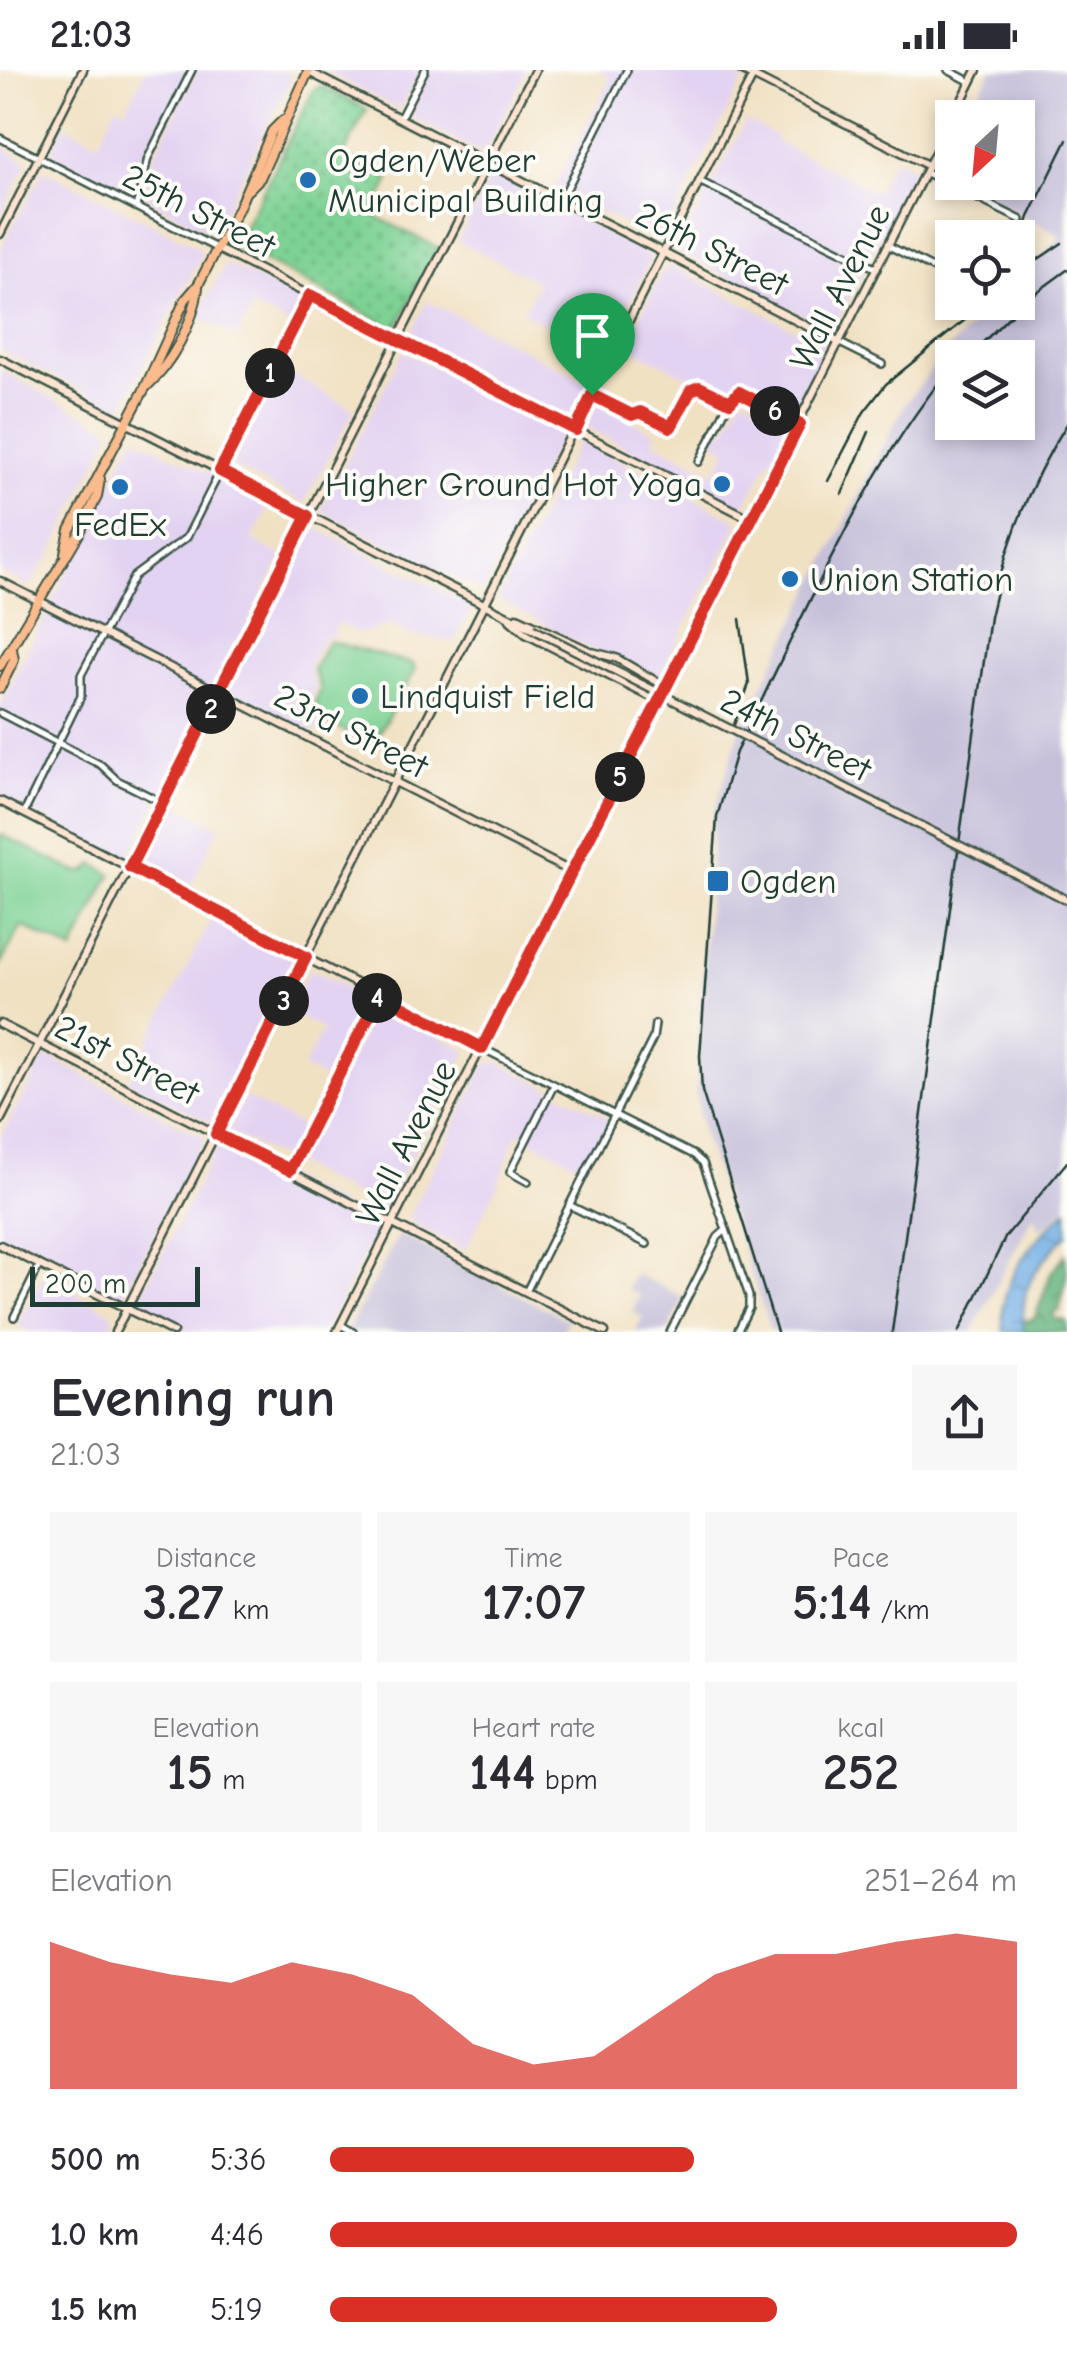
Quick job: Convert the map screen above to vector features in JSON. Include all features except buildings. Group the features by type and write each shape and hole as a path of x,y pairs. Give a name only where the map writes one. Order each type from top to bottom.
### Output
{"main road":[{"path":"0,666 97,497 101,475 185,300 218,248 272,131 283,120 307,70"},
{"path":"0,688 13,663 12,649"}],"street":[{"path":"0,234 83,70"},
{"path":"136,208 148,158 192,70"},
{"name":"26th Street","path":"307,70 882,364"},
{"path":"400,118 425,70"},
{"path":"1,1115 164,804 535,70"},
{"path":"561,200 627,70"},
{"path":"741,70 754,73 1021,220"},
{"path":"948,70 971,82"},
{"name":"Wall Avenue","path":"962,100 977,70"},
{"path":"115,1332 754,73"},
{"name":"25th Street","path":"0,138 751,518"},
{"name":"Wall Avenue","path":"339,1329 935,153"},
{"path":"700,181 877,269"},
{"path":"889,246 935,269"},
{"path":"24,813 60,744 81,696 81,675 103,634 140,569 188,536 310,295"},
{"name":"24th Street","path":"0,359 1067,900"},
{"path":"592,395 632,415 640,412 671,427 695,388 730,402"},
{"path":"698,462 739,392 800,424"},
{"name":"23rd Street","path":"0,581 572,872"},
{"name":"24th Street","path":"502,613 616,658 666,687"},
{"name":"24th Street","path":"502,613 526,634 659,702"},
{"path":"0,714 164,804"},
{"path":"0,801 694,1155 702,1164 750,1303 737,1332"},
{"path":"290,1170 380,994"},
{"name":"21st Street","path":"0,1024 605,1332"},
{"path":"527,1290 653,1038 655,1024"},
{"path":"528,1182 510,1172 554,1085"},
{"path":"569,1205 647,1244"},
{"path":"670,1332 718,1237 726,1230"},
{"path":"0,1244 172,1332"},
{"path":"14,1317 39,1265"},
{"path":"339,1329 354,1332"}],"shaded area":[{"path":"146,70 188,70 143,158 134,195 54,155 52,149 64,125 98,143 117,105 126,109"},
{"path":"198,70 284,70 292,78 227,206 208,232 145,198 154,155"},
{"path":"324,70 421,70 399,110"},
{"path":"431,70 527,70 486,150 476,151 410,116"},
{"path":"598,70 723,70 743,80 661,242 554,189 611,77"},
{"path":"991,70 1067,70 1067,1206 1040,1230 1034,1214 972,1332 771,1332 703,1133 696,1094 714,813 740,731 904,406 935,365 935,440 1035,440 1035,340 957,340 978,320 1035,320 1035,263 1062,236 991,200 1035,200 1035,100 976,100"},
{"path":"746,121 776,136 775,141 876,192 895,158 915,170 833,330 677,251"},
{"path":"0,145 27,162 0,218"},
{"path":"44,170 197,247 202,254 121,409 0,350 0,250"},
{"path":"496,175 651,257 605,354 523,313 538,282 458,241 489,179"},
{"path":"226,264 299,299 291,326 253,307 237,337 197,317"},
{"path":"671,266 827,346 794,416 732,385 724,395 626,345 665,268"},
{"path":"427,301 590,383 572,418 565,419 413,341 410,336"},
{"path":"403,351 562,433 483,592 321,511"},
{"path":"279,367 354,410 304,503 229,465"},
{"path":"0,370 112,430 51,555 29,586 0,572"},
{"path":"742,396 791,422 743,508 586,427 598,401 656,434 653,442 715,473 728,449 713,441 719,428 725,431"},
{"path":"134,437 270,503 252,540 282,556 127,861 0,796 0,707"},
{"path":"580,440 739,522 659,677 588,648 498,599"},
{"path":"311,526 473,606 454,642 411,635 390,625 360,634 337,623 332,638 325,636 308,667 316,688 308,703 319,724 314,733 229,690"},
{"path":"176,805 219,827 191,885 146,862"},
{"path":"213,917 294,959 210,1122 128,1082"},
{"path":"310,969 372,1001 332,1082 303,1068 323,1029 287,1012"},
{"path":"378,1004 467,1051 383,1210 296,1165"},
{"path":"46,1056 205,1138 122,1297 0,1237 0,1138"},
{"path":"496,1061 610,1119 585,1168 517,1133 498,1185 465,1250 413,1224 409,1216 486,1064"},
{"path":"244,1097 307,1129 290,1162 227,1132"},
{"path":"223,1145 379,1226 324,1332 190,1332 140,1305 140,1298 217,1147"},
{"path":"399,1234 568,1320 562,1332 347,1332"},
{"path":"634,1273 684,1298 667,1332 636,1332 643,1317 632,1312 640,1295 627,1289"},
{"path":"43,1276 111,1312 114,1319 108,1332 31,1332 18,1325"}],"green space":[{"path":"321,86 367,109 343,156 390,179 373,215 438,248 396,329 235,246 313,91"},
{"name":"Lindquist Field","path":"328,641 413,664 415,670 372,745 323,720 315,703 321,689 313,670"},
{"path":"0,834 77,872 86,872 94,864 111,874 73,951 22,926 0,965"},
{"path":"1065,1255 1067,1278 1059,1311 1053,1313 1055,1319 1066,1321 1067,1332 1024,1332 1022,1322 1035,1318 1051,1273"}],"water":[{"path":"1067,1210 1067,1235 1039,1267 1027,1290 1024,1332 1004,1332 1003,1313 1011,1279 1041,1235"}],"railway":[{"path":"1028,220 1067,140"},
{"path":"1035,261 1062,243"},
{"path":"985,340 1026,300 1067,270"},
{"path":"828,481 864,412 886,384 965,320"},
{"path":"777,1332 702,1091 700,1056 717,817 736,752 834,553 888,456 935,389"},
{"path":"892,1332 990,617 1020,517 1067,424"},
{"path":"842,494 869,432"},
{"path":"732,730 749,684 740,619"},
{"path":"959,1332 1006,1236 1067,1162"}],"place":[{"name":"Ogden/Weber Municipal Building","path":"308,180"},
{"name":"Higher Ground Hot Yoga","path":"722,484"},
{"name":"FedEx","path":"120,487"},
{"name":"Union Station","path":"790,579"},
{"name":"Lindquist Field","path":"360,696"},
{"name":"Ogden","path":"718,881"}],"route":[{"path":"310,295 576,430 592,395 632,415 640,412 671,427 691,390 699,387 730,402 739,392 800,424 482,1048 380,994 290,1170 216,1134 306,957 130,867 308,516 220,471 310,295"}]}
